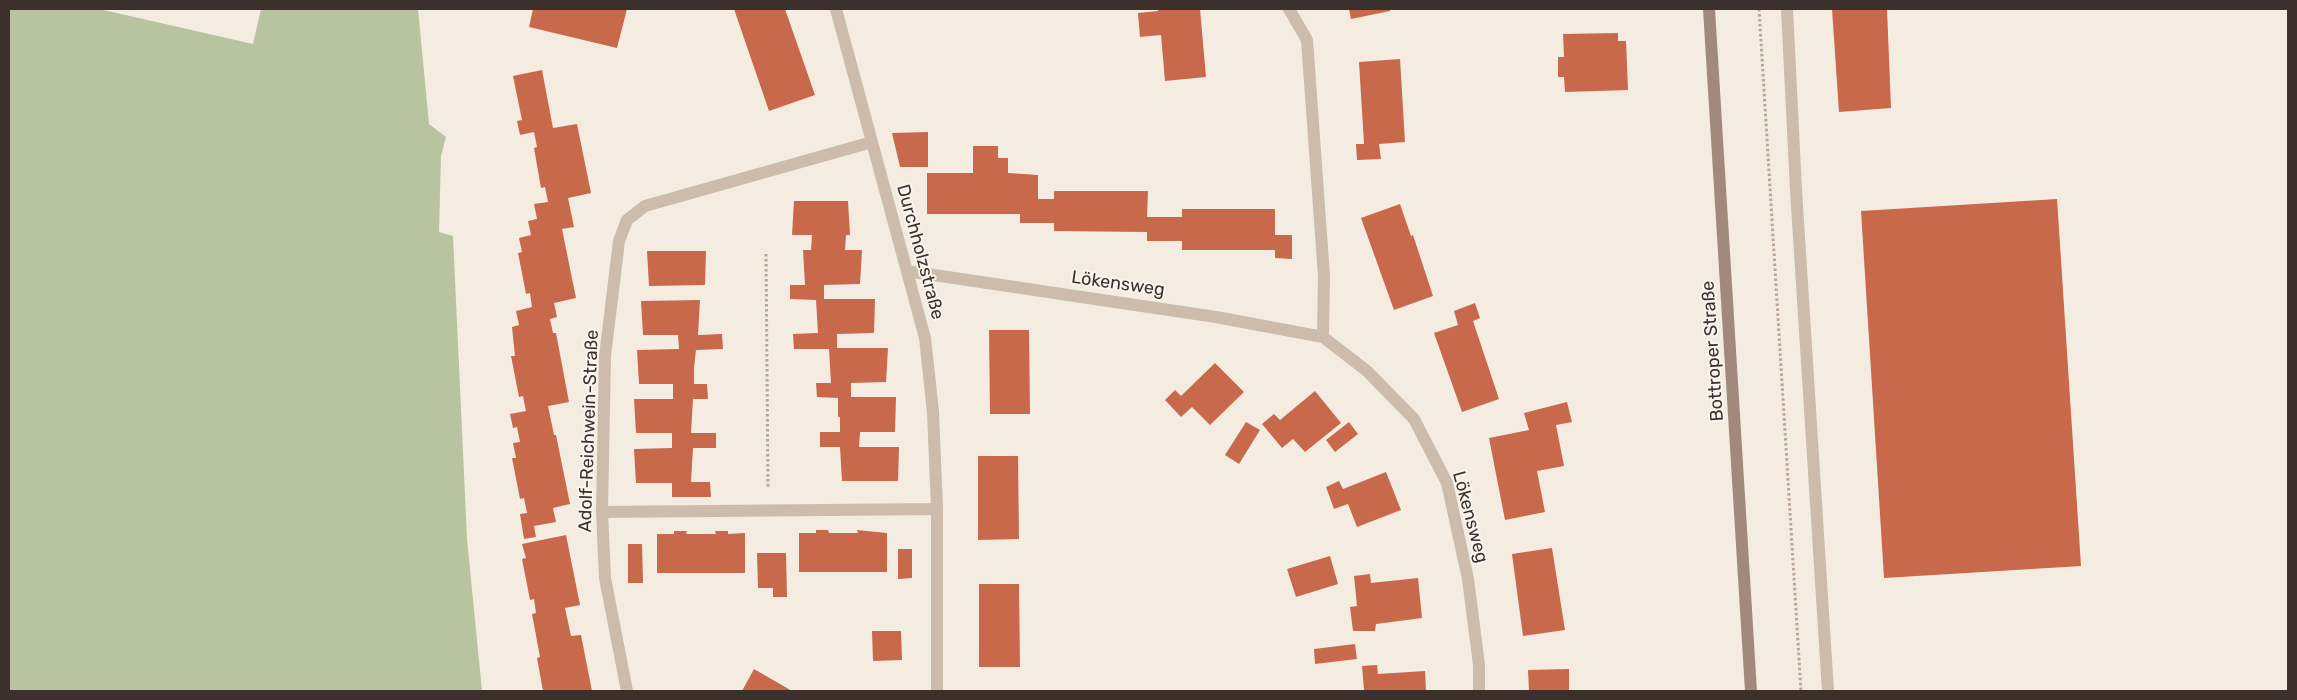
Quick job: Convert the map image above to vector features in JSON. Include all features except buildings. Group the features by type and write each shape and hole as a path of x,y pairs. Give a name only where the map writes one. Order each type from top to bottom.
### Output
{"main road":[{"name":"Bottroper Straße","path":"1709,9 1752,691"}],"street":[{"name":"Durchholzstraße","path":"836,9 925,338 933,412 937,509 937,691"},
{"path":"1289,9 1307,40 1324,276 1323,337"},
{"path":"1787,9 1796,190 1828,691"},
{"name":"Adolf-Reichwein-Straße","path":"627,691 605,578 602,512 605,356 619,241 627,220 645,206 872,142"},
{"name":"Lökensweg","path":"907,271 1216,317 1323,337 1367,371 1414,419 1447,483 1468,579 1479,665 1478,691"},
{"path":"602,512 937,509"}],"path":[{"path":"1759,9 1801,691"},
{"path":"766,254 768,511"}],"green space":[{"path":"9,9 99,9 253,44 261,9 418,9 429,124 446,137 441,156 439,232 453,236 467,539 482,691 9,691"}]}
